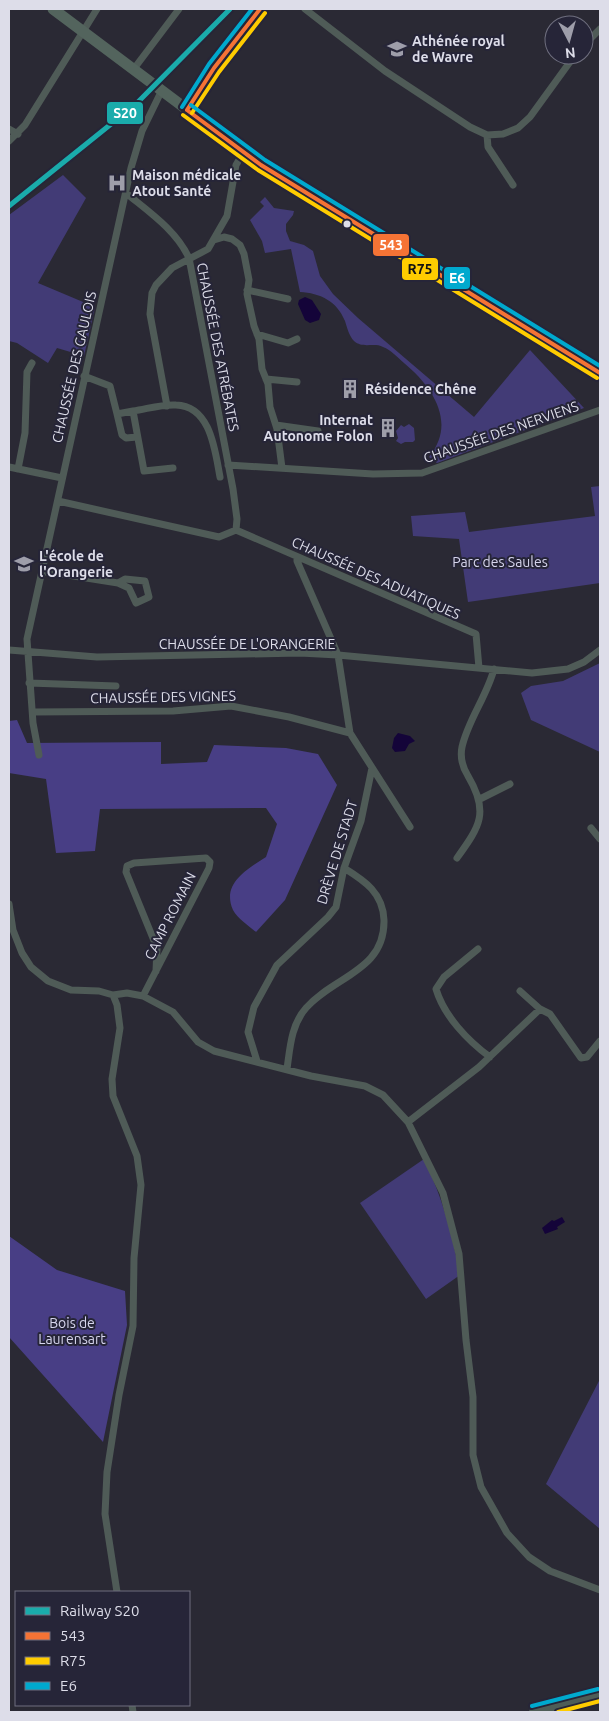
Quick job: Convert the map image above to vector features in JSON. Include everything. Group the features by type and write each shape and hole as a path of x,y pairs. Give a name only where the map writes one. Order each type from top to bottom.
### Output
{"main road":[{"path":"52,9 243,153 600,373"}],"street":[{"path":"9,141 18,134 97,9"},
{"path":"133,70 179,9"},
{"path":"187,110 214,68 260,9"},
{"path":"306,9 385,71 470,127 487,135 503,134 518,128 530,117 567,65"},
{"name":"CHAUSSÉE DES GAULOIS","path":"39,755 29,683 26,651 27,639 126,192 142,131 161,92"},
{"path":"9,129 18,134"},
{"path":"487,135 488,147 514,185"},
{"path":"167,406 150,314 150,303 156,285 163,276 178,263 205,252 214,240 227,216 236,165 243,153"},
{"name":"CHAUSSÉE DES ATRÉBATES","path":"126,192 168,228 182,244 188,258 238,518 236,530"},
{"path":"214,240 228,237 241,248 249,280 247,290 270,407 276,425 282,468"},
{"path":"247,290 288,299"},
{"path":"257,334 288,344 297,339"},
{"path":"18,469 25,433 27,372 32,363"},
{"path":"84,376 110,386 124,438 137,437"},
{"path":"266,379 298,382"},
{"path":"117,414 178,405 193,411 206,424 214,445 220,476"},
{"name":"CHAUSSÉE DES NERVIENS","path":"228,465 390,474 422,473 600,410"},
{"path":"133,411 144,471 173,468"},
{"path":"276,425 318,431"},
{"path":"214,445 224,443"},
{"path":"216,459 227,457"},
{"path":"9,467 62,478"},
{"path":"58,501 219,537 236,530"},
{"name":"CHAUSSÉE DES ADUATIQUES","path":"236,530 476,634 479,668"},
{"path":"297,556 297,561 338,655 350,733 410,827"},
{"path":"42,572 118,583 129,588 136,603 149,597 145,581 125,579 118,583"},
{"name":"CHAUSSÉE DE L'ORANGERIE","path":"9,650 104,657 300,653 532,673 558,671 584,662 600,650"},
{"path":"457,858 478,826 481,812 480,799 463,765 461,752 494,670"},
{"path":"29,683 116,686"},
{"name":"CHAUSSÉE DES VIGNES","path":"33,712 173,710 231,706 289,717 350,733"},
{"name":"DRÈVE DE STADT","path":"257,1062 248,1037 248,1025 254,1007 278,965 334,910 344,868 362,821 372,768"},
{"path":"480,799 510,784"},
{"path":"591,828 600,839"},
{"name":"CAMP ROMAIN","path":"143,996 156,971 209,868 210,862 206,858 134,863 127,866 126,872 157,948 156,971"},
{"path":"287,1069 291,1038 303,1012 317,998 366,963 376,953 382,941 383,914 378,897 368,884 344,868"},
{"path":"9,904 17,942 25,960 34,970 59,986 113,995 128,993 143,996 172,1012 194,1038 208,1048 311,1076 369,1088 383,1095 408,1122 443,1193 459,1254 473,1397 473,1455 481,1487 507,1533 532,1560 550,1571 600,1590"},
{"path":"478,949 444,977 436,989 454,1021 472,1042 490,1057"},
{"path":"520,991 552,1017 576,1054 581,1058 586,1057 600,1041"},
{"path":"113,995 120,1017 112,1079 113,1096 137,1156 141,1185 134,1258 133,1326 119,1394 107,1472 105,1514 117,1591"},
{"path":"408,1122 490,1057 540,1009"},
{"path":"534,1712 600,1695"}],"green space":[{"path":"63,175 86,198 38,283 95,307 84,356 57,348 48,363 17,343 9,341 9,215"},
{"path":"265,197 274,208 294,211 286,224 286,231 290,241 304,245 313,251 320,276 333,294 358,318 474,417 530,350 584,408 437,463 429,457 437,444 441,431 438,406 432,394 415,373 389,350 380,346 361,345 354,341 349,334 342,314 333,303 321,296 300,292 291,249 265,253 262,241 250,220 264,206 260,202"},
{"path":"409,424 414,428 415,440 401,444 396,441 398,438 396,431 401,425 404,427"},
{"name":"Parc des Saules","path":"600,486 600,583 468,602 459,539 413,536 411,516 465,512 469,532 595,516 591,487"},
{"path":"600,663 600,752 531,720 521,693 531,686 563,681"},
{"path":"17,720 27,743 161,742 161,764 207,762 214,745 286,748 318,754 337,785 285,900 256,932 235,913 230,900 233,885 238,878 266,857 277,824 266,808 100,809 95,851 56,853 46,779 9,773 9,721"},
{"path":"424,1159 437,1188 446,1216 460,1275 426,1299 360,1203"},
{"name":"Bois de Laurensart","path":"9,1236 57,1270 125,1291 127,1325 103,1442 9,1337"},
{"path":"600,1379 600,1529 546,1484"}],"shaded area":[{"path":"305,297 312,300 321,314 319,320 310,323 305,320 298,304 299,300"},
{"path":"398,733 410,736 415,741 409,744 405,751 395,752 392,748 394,738"},
{"path":"562,1217 565,1222 557,1227 558,1229 545,1234 542,1228 552,1220 554,1221"}],"rail line":[{"name":"S20","path":"9,206 136,104 230,9"}],"transit line":[{"name":"E6","path":"182,107 209,64 252,9"},
{"name":"543","path":"187,110 214,68 260,9"},
{"name":"R75","path":"192,113 219,72 265,13"},
{"name":"E6","path":"191,105 265,160 600,366"},
{"name":"543","path":"187,110 261,165 600,373"},
{"name":"R75","path":"183,115 258,170 597,378"},
{"name":"E6","path":"532,1706 598,1689"},
{"name":"R75","path":"558,1712 600,1701"}],"place":[{"name":"Athénée royal de Wavre","path":"397,49"},
{"name":"Maison médicale Atout Santé","path":"117,183"},
{"name":"Résidence Chêne","path":"350,389"},
{"name":"Internat Autonome Folon","path":"388,428"},
{"name":"L'école de l'Orangerie","path":"24,564"}]}
